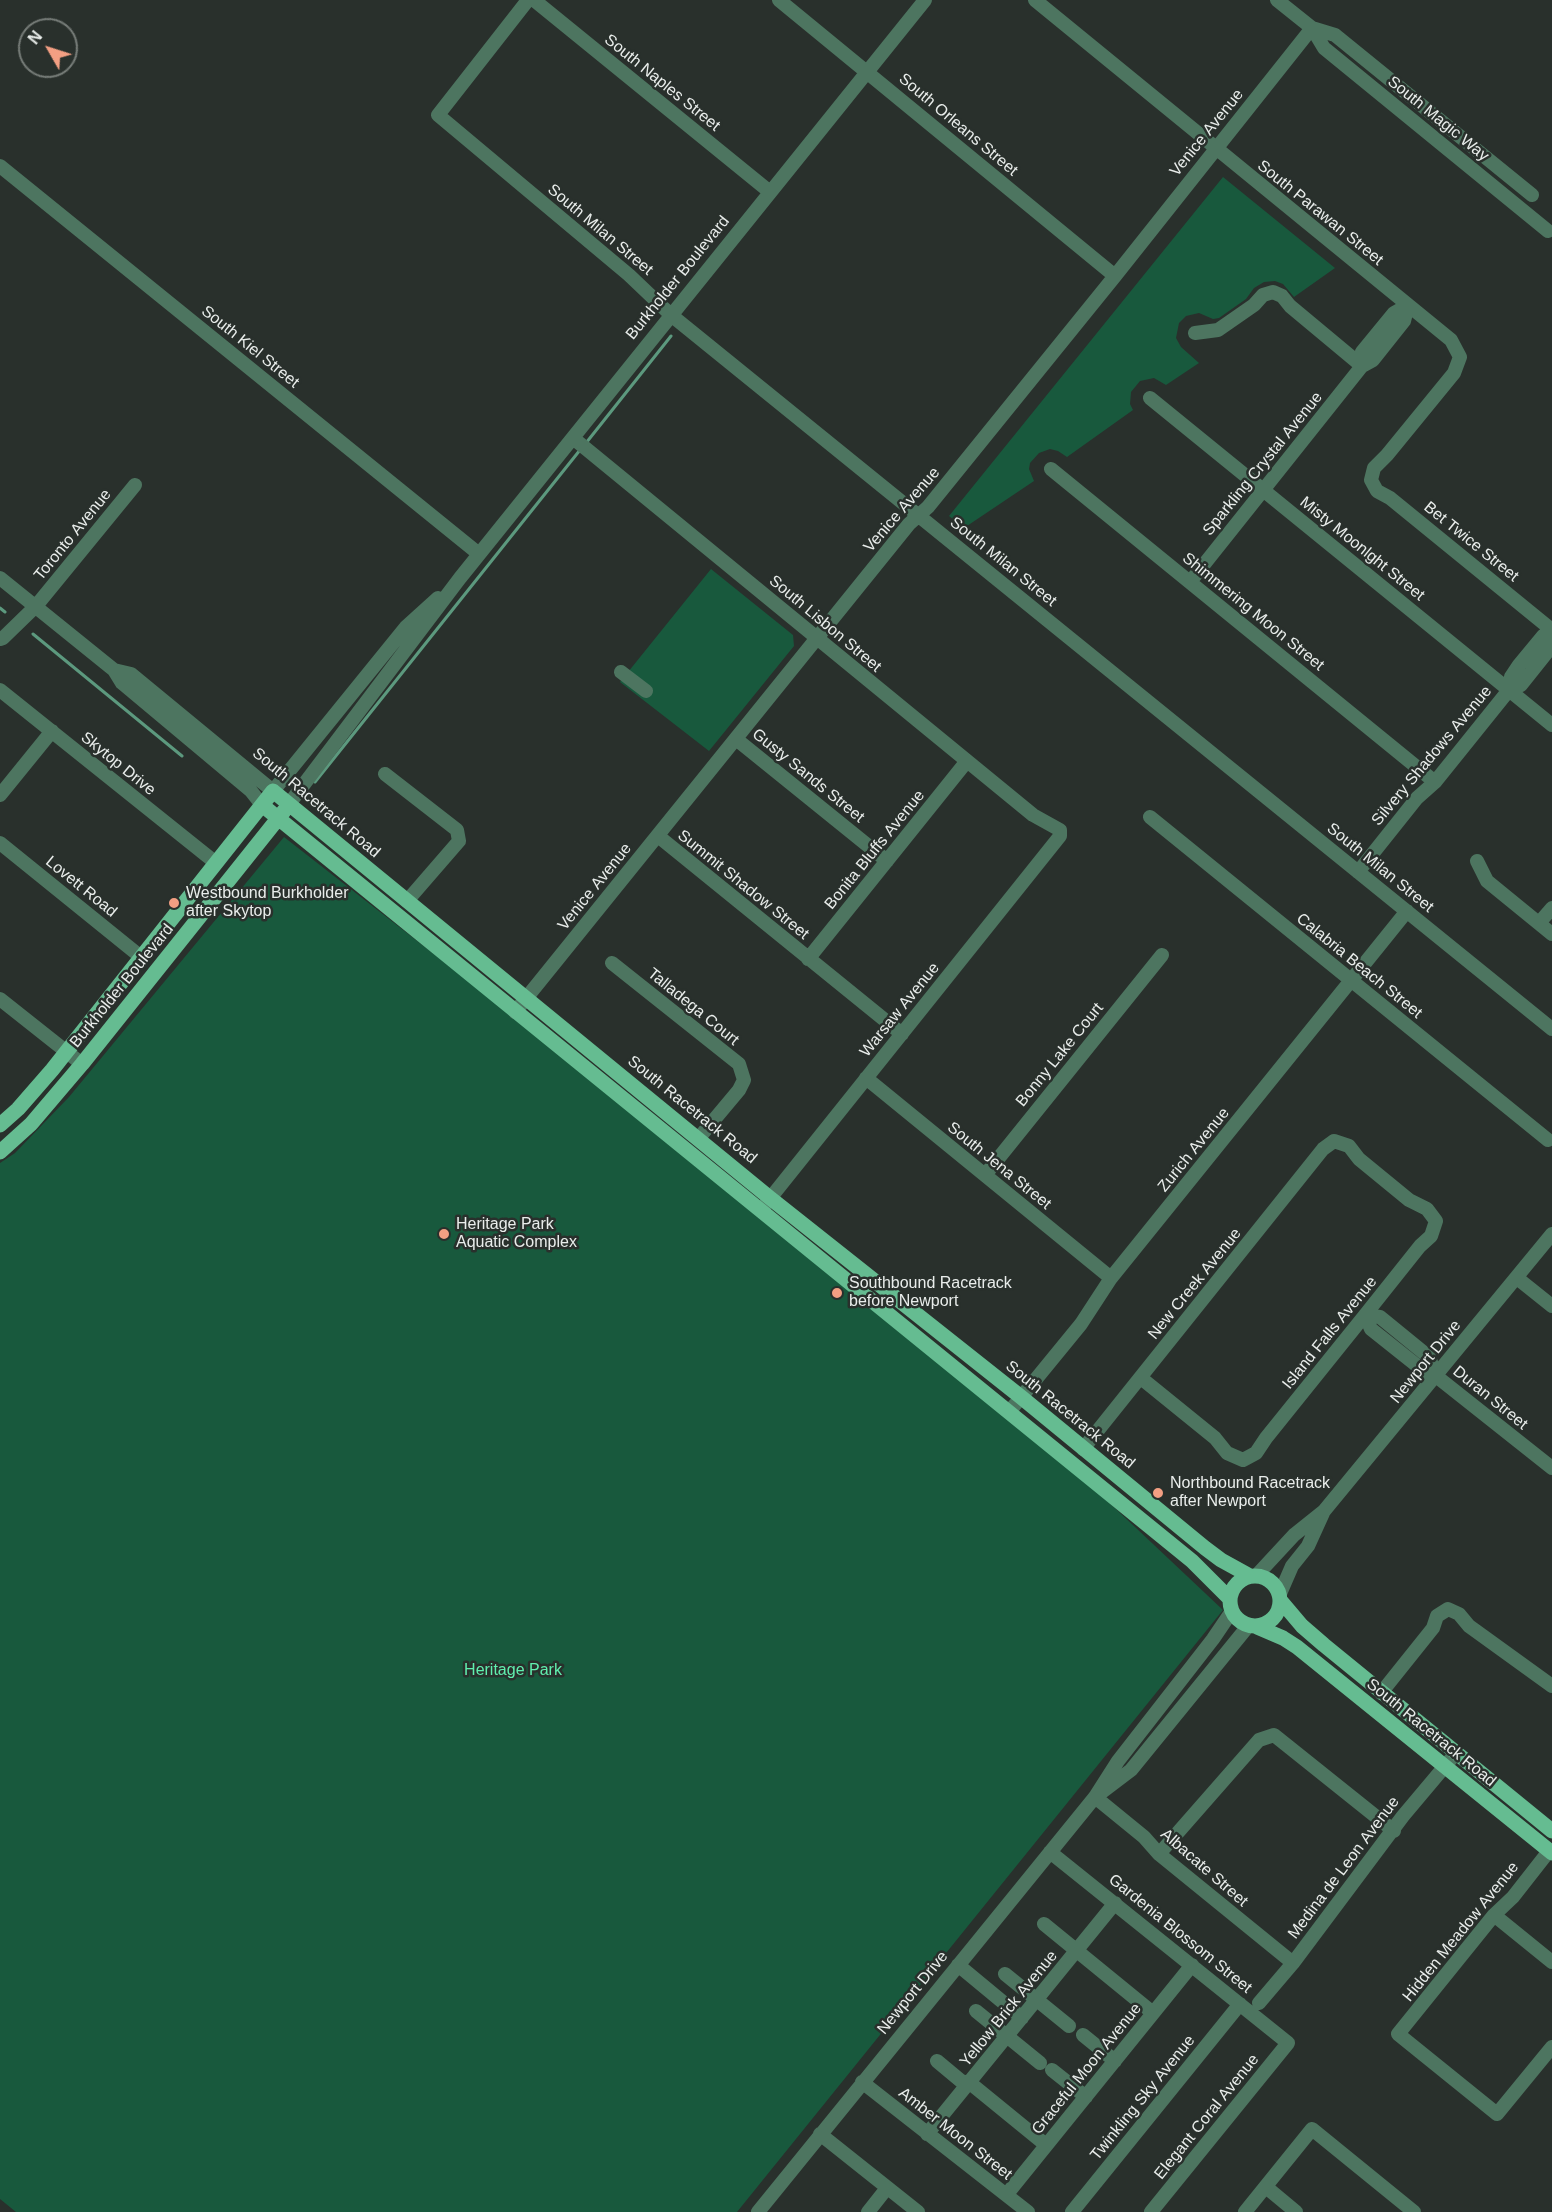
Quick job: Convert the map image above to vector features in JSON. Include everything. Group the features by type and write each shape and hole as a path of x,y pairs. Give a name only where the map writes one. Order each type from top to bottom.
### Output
{"main road":[{"name":"South Racetrack Road","path":"273,791 698,1139 765,1204 1010,1412 1192,1561 1231,1605"},
{"name":"Burkholder Boulevard","path":"0,1125 36,1090 273,791"},
{"name":"Burkholder Boulevard","path":"0,1152 31,1124 82,1064 289,804"},
{"name":"South Racetrack Road","path":"262,805 515,1012 1021,1397 1205,1548 1221,1560 1253,1576"},
{"path":"1253,1576 1271,1581 1279,1598 1274,1616 1264,1624 1252,1625 1239,1621 1231,1605 1235,1585 1253,1576"},
{"name":"South Racetrack Road","path":"1279,1598 1302,1626 1552,1831"},
{"name":"South Racetrack Road","path":"1252,1625 1283,1638 1297,1647 1550,1852"}],"street":[{"name":"South Milan Street","path":"528,0 438,115 629,275 671,315 1552,1029"},
{"name":"South Naples Street","path":"534,0 770,192"},
{"name":"South Orleans Street","path":"780,0 1115,276"},
{"name":"Burkholder Boulevard","path":"289,804 460,578 925,0"},
{"name":"South Parawan Street","path":"1035,0 1451,340 1460,357 1454,373 1374,468 1371,480"},
{"name":"South Magic Way","path":"1277,0 1312,28 1324,48 1548,231"},
{"name":"Venice Avenue","path":"515,1012 909,524 936,497 1312,28"},
{"name":"South Magic Way","path":"1312,28 1335,35 1532,195"},
{"name":"South Kiel Street","path":"0,166 479,554"},
{"path":"1195,333 1218,330 1254,305 1263,295 1273,292 1282,296 1290,306 1362,366"},
{"name":"Sparkling Crystal Avenue","path":"1190,582 1362,366 1362,352 1394,313 1408,305"},
{"name":"Misty Moonlght Street","path":"1150,398 1552,725"},
{"name":"South Lisbon Street","path":"573,438 1033,815 1060,830"},
{"name":"Shimmering Moon Street","path":"1050,469 1435,782"},
{"name":"Bet Twice Street","path":"1371,480 1377,491 1389,498 1552,631"},
{"name":"Toronto Avenue","path":"0,639 36,606 135,485"},
{"name":"South Racetrack Road","path":"0,578 114,670 122,683 251,791 262,805"},
{"name":"Burkholder Boulevard","path":"273,791 406,627 460,578"},
{"name":"Silvery Shadows Avenue","path":"1509,690 1511,677 1519,665 1543,636 1552,631"},
{"name":"Silvery Shadows Avenue","path":"1358,872 1417,798 1435,782 1509,690 1521,685 1552,646"},
{"name":"South Racetrack Road","path":"114,670 130,674 273,791"},
{"path":"621,672 646,691"},
{"name":"Skytop Drive","path":"0,690 216,863"},
{"path":"0,795 52,731"},
{"name":"Gusty Sands Street","path":"736,740 887,861"},
{"name":"Bonita Bluffs Avenue","path":"808,959 967,761"},
{"path":"385,774 457,830 459,841 407,901"},
{"name":"Calabria Beach Street","path":"1150,818 1548,1140"},
{"name":"Warsaw Avenue","path":"765,1204 1060,836 1060,830"},
{"name":"Summit Shadow Street","path":"658,836 902,1034"},
{"name":"Lovett Road","path":"0,843 141,957"},
{"path":"1477,861 1487,881 1552,934"},
{"path":"1539,924 1552,908"},
{"name":"Zurich Avenue","path":"1010,1412 1081,1324 1112,1278 1407,911"},
{"name":"Bonny Lake Court","path":"985,1175 1162,955"},
{"name":"Talladega Court","path":"612,963 739,1064 744,1080 739,1090 698,1139"},
{"path":"2,1005 82,1064"},
{"name":"South Jena Street","path":"866,1078 1112,1278"},
{"name":"New Creek Avenue","path":"1083,1449 1323,1149 1334,1141 1349,1146 1359,1159 1401,1193 1426,1209 1436,1221"},
{"name":"Island Falls Avenue","path":"1141,1378 1215,1438 1227,1453 1243,1460 1256,1453 1420,1246 1431,1236 1436,1221"},
{"name":"Newport Drive","path":"1253,1576 1294,1535 1324,1511 1552,1234"},
{"path":"1516,1278 1552,1306"},
{"name":"Duran Street","path":"1365,1315 1371,1329 1420,1368 1436,1376 1552,1468"},
{"name":"Newport Drive","path":"1279,1598 1292,1566 1308,1546 1324,1511"},
{"name":"Newport Drive","path":"758,2212 1095,1797 1118,1761 1213,1639 1231,1605"},
{"path":"1381,1693 1433,1628 1437,1616 1448,1609 1459,1614 1469,1626 1552,1686"},
{"name":"Newport Drive","path":"1095,1797 1131,1770 1252,1625"},
{"path":"1159,1854 1259,1740 1274,1735 1394,1831"},
{"name":"Medina de Leon Avenue","path":"1259,2002 1293,1963 1403,1816 1456,1753"},
{"name":"Albacate Street","path":"1095,1797 1144,1837 1159,1854 1293,1963"},
{"name":"Gardenia Blossom Street","path":"1050,1852 1288,2043"},
{"name":"Hidden Meadow Avenue","path":"1550,1852 1513,1897 1494,1915 1398,2034 1497,2114 1552,2047"},
{"name":"Yellow Brick Avenue","path":"927,2134 1115,1903"},
{"path":"1494,1915 1552,1962"},
{"path":"1044,1924 1153,2013"},
{"path":"958,1965 1022,2018"},
{"name":"Graceful Moon Avenue","path":"1006,2194 1192,1965"},
{"path":"1005,1974 1069,2026"},
{"name":"Twinkling Sky Avenue","path":"1072,2212 1240,2004"},
{"path":"976,2010 1086,2097"},
{"path":"1083,2035 1115,2061"},
{"name":"Elegant Coral Avenue","path":"1151,2212 1288,2043"},
{"path":"937,2061 961,2081 970,2083 1046,2145"},
{"name":"Amber Moon Street","path":"862,2082 1028,2212"},
{"path":"1245,2212 1312,2129 1414,2212"},
{"path":"820,2134 918,2212"},
{"path":"1266,2187 1296,2212"},
{"path":"867,2212 887,2188"}],"green space":[{"path":"1223,177 1335,268 1294,297 1283,284 1275,281 1264,282 1254,288 1246,299 1219,318 1213,319 1199,313 1186,316 1179,323 1176,338 1181,347 1199,363 1166,385 1154,378 1140,381 1131,392 1130,404 1133,410 1067,457 1050,449 1039,453 1030,463 1029,469 1034,481 964,528 949,516"},
{"path":"711,569 793,635 794,646 709,751 620,682"},
{"name":"Heritage Park","path":"284,837 739,1192 1030,1428 1223,1610 737,2212 16,2212 0,2199 0,1163 15,1153 69,1097"}],"waterway":[{"path":"586,443 671,336"},
{"path":"315,782 580,450"},
{"path":"0,608 5,612"},
{"path":"33,634 182,756"}],"place":[{"name":"Westbound Burkholder after Skytop","path":"174,903"},
{"name":"Heritage Park Aquatic Complex","path":"444,1234"},
{"name":"Southbound Racetrack before Newport","path":"837,1293"},
{"name":"Northbound Racetrack after Newport","path":"1158,1493"}]}
